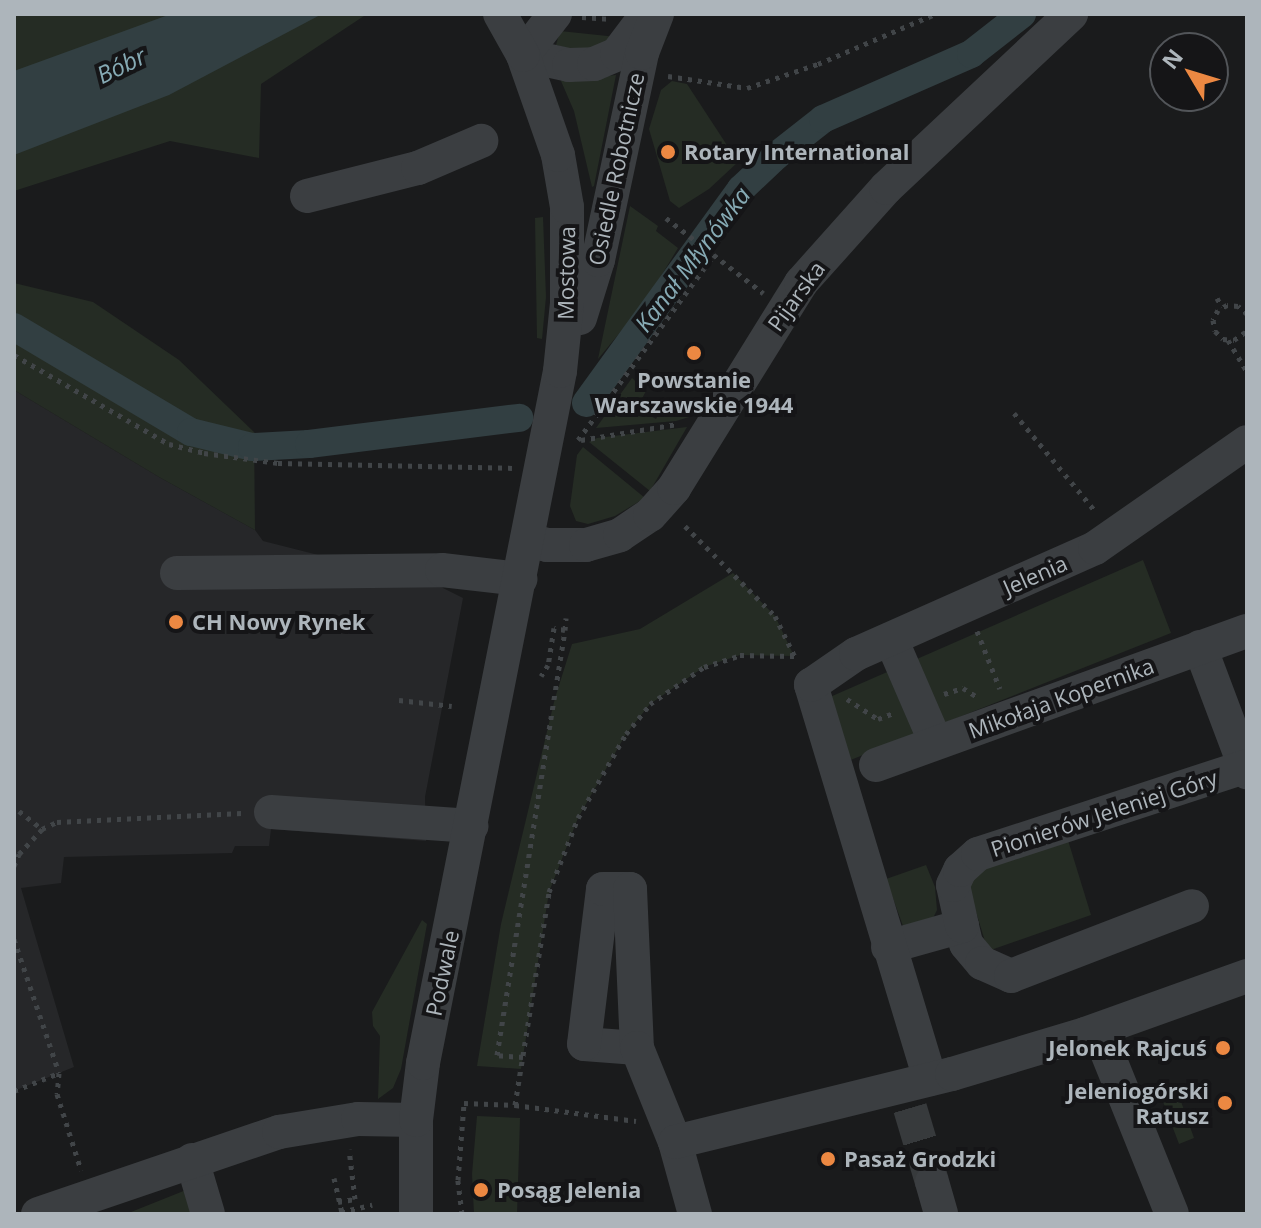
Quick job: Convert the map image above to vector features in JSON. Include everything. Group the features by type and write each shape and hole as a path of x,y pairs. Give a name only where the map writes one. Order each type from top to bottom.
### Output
{"street":[{"name":"Mostowa","path":"500,14 523,55 550,126 567,207 569,273 560,371 527,540"},
{"name":"Osiedle Robotnicze","path":"560,371 598,260 636,77 657,14"},
{"name":"Pijarska","path":"527,540 547,545 586,545 620,535 650,515 674,488 791,304 886,188 1071,14"},
{"path":"523,55 563,15"},
{"name":"Osiedle Robotnicze","path":"523,55 569,65 604,61 630,40 631,17"},
{"path":"307,196 418,168 481,141"},
{"name":"Jelenia","path":"803,671 856,654 1095,548 1247,442"},
{"name":"Podwale","path":"416,1214 416,1120 423,1063 527,540"},
{"path":"177,573 442,570 520,579"},
{"name":"Mikołaja Kopernika","path":"876,765 1247,631"},
{"path":"891,639 936,743"},
{"name":"Pionierów Jeleniej Góry","path":"962,926 953,885 960,870 978,854 1246,769 1200,647"},
{"path":"803,671 890,953 915,1091"},
{"path":"271,812 472,826"},
{"path":"890,953 962,926 966,944 982,963 1011,976 1192,906"},
{"path":"675,1142 915,1091 1247,976"},
{"path":"1098,1030 1172,1214"},
{"path":"637,1048 675,1142 695,1214"},
{"path":"38,1214 279,1132 358,1119 416,1120"},
{"path":"192,1160 208,1214"}],"path":[{"path":"665,75 747,88 818,64 935,14"},
{"path":"563,15 631,17"},
{"path":"666,218 712,253 791,304"},
{"path":"684,424 627,430 576,442 712,253"},
{"path":"1217,298 1222,307"},
{"path":"1247,314 1238,306 1222,307 1215,315 1213,326 1219,336 1228,340 1240,338 1247,331"},
{"path":"1228,340 1247,372"},
{"path":"14,355 169,444 204,453 278,463 505,468"},
{"path":"1014,413 1093,508"},
{"path":"685,526 775,616 803,671"},
{"path":"523,1057 497,1055 566,618"},
{"path":"541,676 548,665 554,628 565,630"},
{"path":"977,631 986,655"},
{"path":"515,1105 549,892 560,856 626,734 650,704 704,667 740,655 803,671"},
{"path":"399,700 452,706"},
{"path":"19,811 42,829"},
{"path":"14,866 19,854 42,829 68,820 271,812"},
{"path":"14,939 59,1073 57,1094 68,1131 85,1179 98,1193"},
{"path":"14,1091 59,1073"},
{"path":"462,1214 458,1180 464,1103 515,1105 643,1122 675,1142"},
{"path":"338,1202 355,1199 349,1148"},
{"path":"334,1178 342,1213 372,1205"}],"shaded area":[{"path":"14,14 367,14 261,84 259,158 170,141 14,191"},
{"path":"560,31 617,37 586,53 556,45"},
{"path":"616,75 592,187 574,111 561,81"},
{"path":"672,81 687,84 738,162 709,189 679,208 670,201 649,129 661,90"},
{"path":"630,206 658,226 656,231 678,248 646,301 598,359"},
{"path":"543,217 546,297 542,339 537,338 535,218"},
{"path":"14,283 93,302 179,360 254,432 255,530 14,390"},
{"path":"632,378 646,391 637,408 656,419 666,402 696,415 676,421 596,428"},
{"path":"14,390 255,530 263,541 437,585 463,598 425,797 426,841 271,829 269,846 235,846 232,853 64,857 61,883 21,888 74,1067 14,1091"},
{"path":"687,427 650,491 589,442 597,438"},
{"path":"583,447 645,498 615,516 588,524 576,521 570,506 577,455"},
{"path":"1143,560 1171,633 848,761 830,697"},
{"path":"733,573 775,616 794,656 740,655 704,667 650,704 626,734 578,818 549,892 521,1069 477,1066 501,924 555,698 572,644 640,629"},
{"path":"1067,837 1091,915 988,951 968,886 981,866"},
{"path":"926,865 935,887 937,910 932,920 903,926 886,879"},
{"path":"422,920 427,924 401,1069 393,1088 378,1099 380,1036 373,1026 372,1012"},
{"path":"1178,1093 1194,1138 1179,1144 1162,1099"},
{"path":"477,1116 520,1118 517,1214 474,1214 472,1174"},
{"path":"191,1188 196,1214 126,1214"}],"water":[{"name":"Bóbr","path":"171,14 322,14 169,95 14,155 14,71"}],"waterway":[{"name":"Kanał Młynówka","path":"586,403 741,189 776,156 823,119 971,54 1022,14"},
{"name":"Kanał Młynówka","path":"14,327 191,432 252,447 309,444 519,418"}],"tunnel":[{"path":"910,1108 932,1182"}],"place":[{"name":"Rotary International","path":"668,152"},
{"name":"Powstanie Warszawskie 1944","path":"694,353"},
{"name":"CH Nowy Rynek","path":"176,622"},
{"name":"Jelonek Rajcuś","path":"1223,1048"},
{"name":"Jeleniogórski Ratusz","path":"1225,1103"},
{"name":"Pasaż Grodzki","path":"828,1159"},
{"name":"Posąg Jelenia","path":"481,1190"}]}
